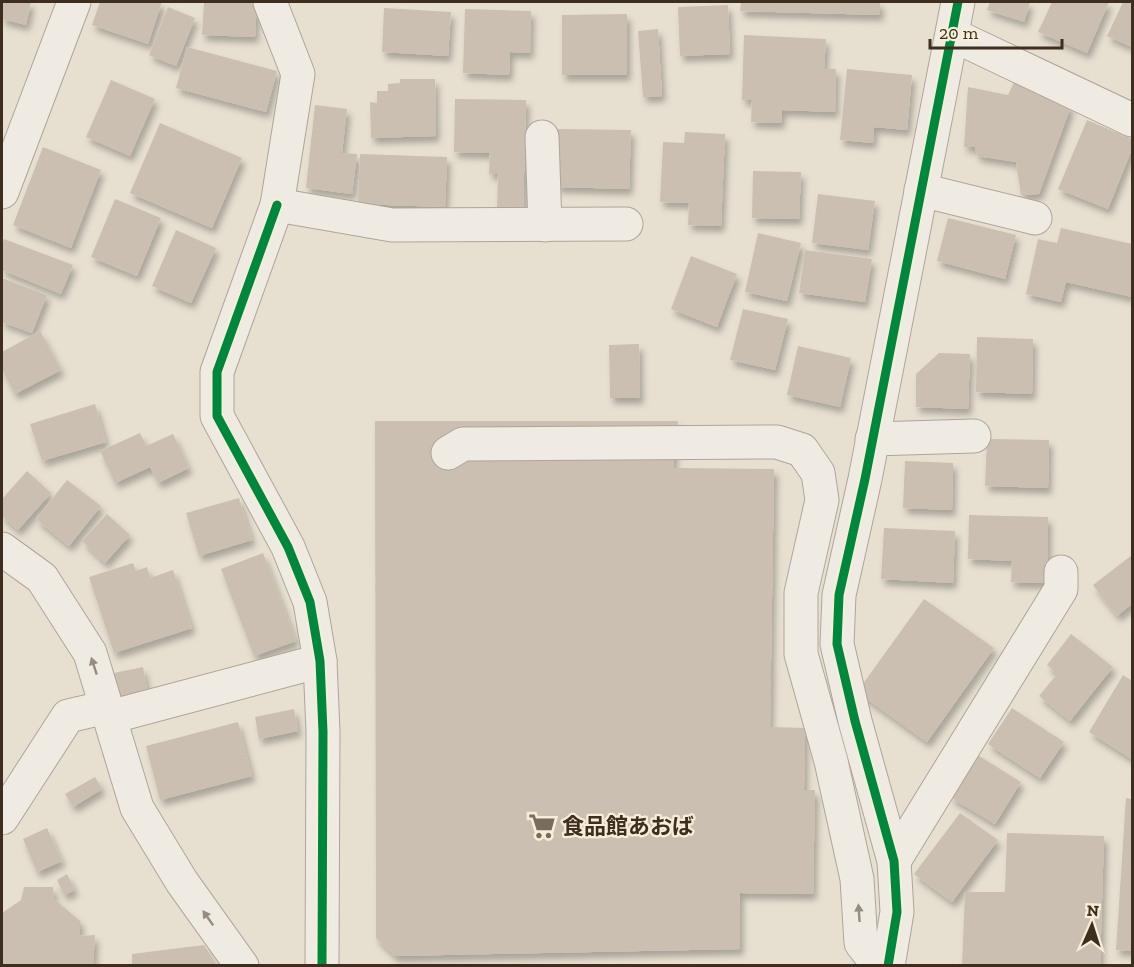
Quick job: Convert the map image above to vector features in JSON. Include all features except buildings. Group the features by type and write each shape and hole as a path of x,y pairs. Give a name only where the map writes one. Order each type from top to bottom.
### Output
{"street":[{"path":"2,192 74,2"},
{"path":"270,2 298,74 278,205 217,372 217,416 288,547 310,602 320,661 323,732 322,966"},
{"path":"888,966 897,912 894,861 855,722 837,644 840,595 873,439 958,2"},
{"path":"953,35 1132,120"},
{"path":"542,137 545,225"},
{"path":"921,190 1035,218"},
{"path":"278,205 392,225 626,224"},
{"path":"873,439 974,436"},
{"path":"448,453 463,444 777,442 802,450 818,472 822,500 801,593 801,654 831,761 857,879 861,943 879,966"},
{"path":"2,549 42,578 90,653 137,808 182,882 242,966"},
{"path":"894,861 1061,589 1061,572"},
{"path":"2,818 68,716 109,712 320,661"},
{"path":"831,761 897,912"}],"cycle path":[{"path":"888,966 897,912 894,861 855,721 837,644 839,595 865,479 958,2"},
{"path":"277,205 217,372 217,416 288,547 310,602 320,661 323,732 322,966"}],"place":[{"name":"食品館あおば","path":"542,826"}]}
